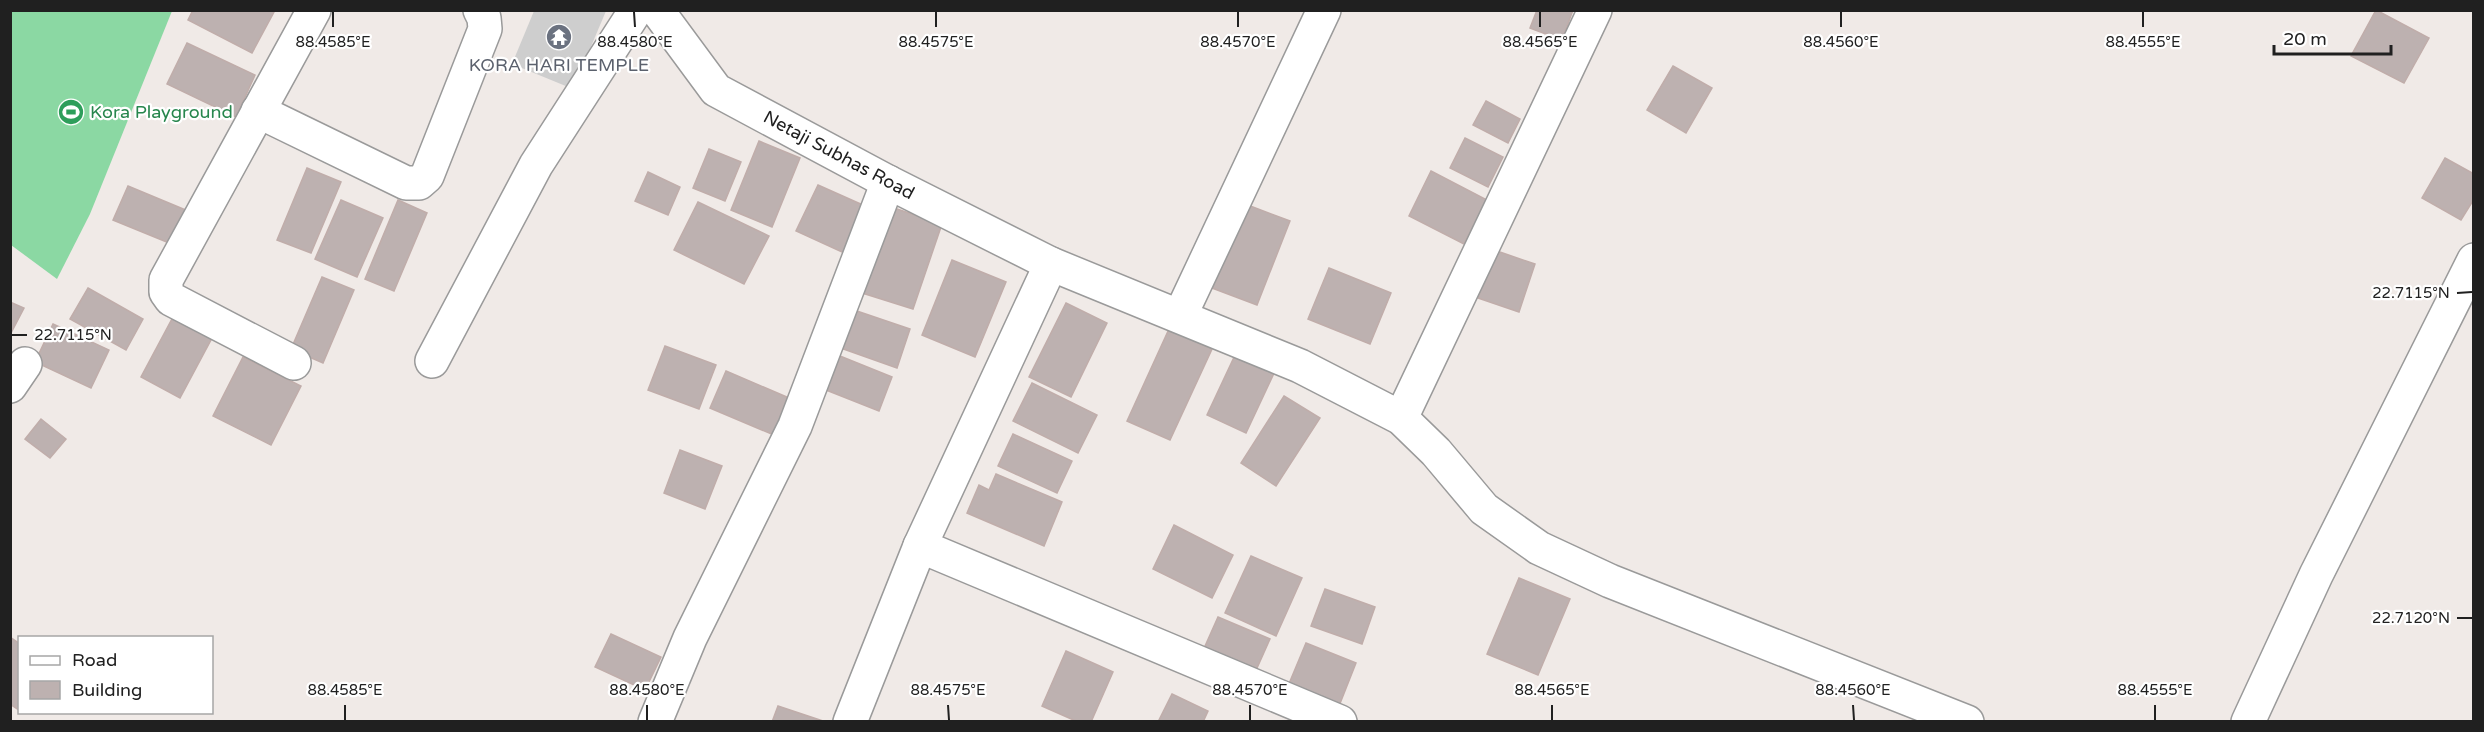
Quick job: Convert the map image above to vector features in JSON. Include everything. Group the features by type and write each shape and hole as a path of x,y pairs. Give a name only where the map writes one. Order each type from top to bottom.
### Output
{"street":[{"path":"294,363 171,299 166,292 166,280 315,10"},
{"path":"258,111 406,183 419,183 427,176 484,29 484,18 480,10"},
{"path":"432,361 536,165 636,10"},
{"name":"Netaji Subhas Road","path":"657,10 716,90 888,182 1051,264 1299,366 1401,418 1436,452 1484,509 1539,548 1610,581 1967,722"},
{"path":"1180,316 1324,10"},
{"path":"1401,418 1595,10"},
{"path":"655,722 690,638 795,426 888,182"},
{"path":"2248,722 2316,575 2474,260"},
{"path":"850,722 920,546 1051,264"},
{"path":"920,546 1340,722"}],"shaded area":[{"name":"KORA HARI TEMPLE","path":"534,11 606,11 573,89 512,64"}],"green space":[{"name":"Kora Playground","path":"11,10 172,11 90,214 57,279 11,245"}],"building":[{"path":"193,10 271,10 274,12 252,53 188,20"},
{"path":"1537,10 1573,10 1562,40 1530,28"},
{"path":"2376,10 2429,38 2404,83 2351,56"},
{"path":"187,43 255,75 236,117 167,84"},
{"path":"1673,66 1712,88 1686,133 1647,110"},
{"path":"1486,101 1520,119 1508,143 1473,125"},
{"path":"1465,138 1503,157 1488,187 1450,168"},
{"path":"759,141 800,158 772,227 731,210"},
{"path":"709,149 741,162 725,201 693,188"},
{"path":"2445,158 2474,174 2474,199 2461,220 2422,198"},
{"path":"307,168 341,182 311,253 277,240"},
{"path":"1431,171 1487,200 1464,244 1409,216"},
{"path":"648,172 680,187 668,215 635,201"},
{"path":"818,185 874,210 853,257 796,231"},
{"path":"128,186 188,211 174,245 113,220"},
{"path":"341,200 383,218 357,277 315,259"},
{"path":"398,200 427,213 394,291 365,279"},
{"path":"698,202 769,236 744,284 674,250"},
{"path":"1245,204 1290,221 1257,305 1212,288"},
{"path":"891,207 942,224 913,309 862,293"},
{"path":"1494,250 1535,264 1519,312 1478,298"},
{"path":"952,260 1006,282 975,357 922,335"},
{"path":"1329,268 1391,293 1370,344 1308,319"},
{"path":"322,277 354,290 323,363 291,349"},
{"path":"88,288 143,319 126,350 70,319"},
{"path":"10,302 24,308 10,335"},
{"path":"1066,303 1107,323 1071,397 1029,377"},
{"path":"848,308 910,329 897,368 835,346"},
{"path":"173,317 212,338 180,398 141,377"},
{"path":"53,324 109,350 91,388 35,362"},
{"path":"1169,329 1212,349 1170,440 1127,421"},
{"path":"665,346 716,365 699,409 648,390"},
{"path":"830,352 892,377 879,411 816,386"},
{"path":"1236,353 1275,371 1246,433 1207,415"},
{"path":"243,357 301,386 271,445 213,416"},
{"path":"726,371 796,401 781,438 710,408"},
{"path":"1032,383 1097,415 1078,453 1013,421"},
{"path":"1284,396 1320,418 1276,486 1241,463"},
{"path":"41,419 66,439 50,458 25,439"},
{"path":"1013,434 1072,461 1057,493 998,466"},
{"path":"680,450 722,466 705,509 664,493"},
{"path":"996,474 1062,502 1044,546 967,513 979,485 989,490"},
{"path":"1174,525 1233,555 1212,598 1153,569"},
{"path":"1251,556 1302,578 1276,636 1225,613"},
{"path":"1519,578 1570,599 1538,675 1487,654"},
{"path":"1325,589 1375,607 1362,644 1311,626"},
{"path":"1218,617 1270,639 1253,677 1202,653"},
{"path":"611,634 661,657 645,690 595,667"},
{"path":"10,637 18,643 18,709 10,704"},
{"path":"1306,643 1356,663 1339,706 1288,686"},
{"path":"1066,651 1113,672 1091,722 1078,722 1042,706"},
{"path":"1172,694 1208,711 1203,722 1158,722"},
{"path":"778,706 826,722 772,722"}],"place":[{"name":"KORA HARI TEMPLE","path":"559,37"},
{"name":"Kora Playground","path":"71,112"}]}
